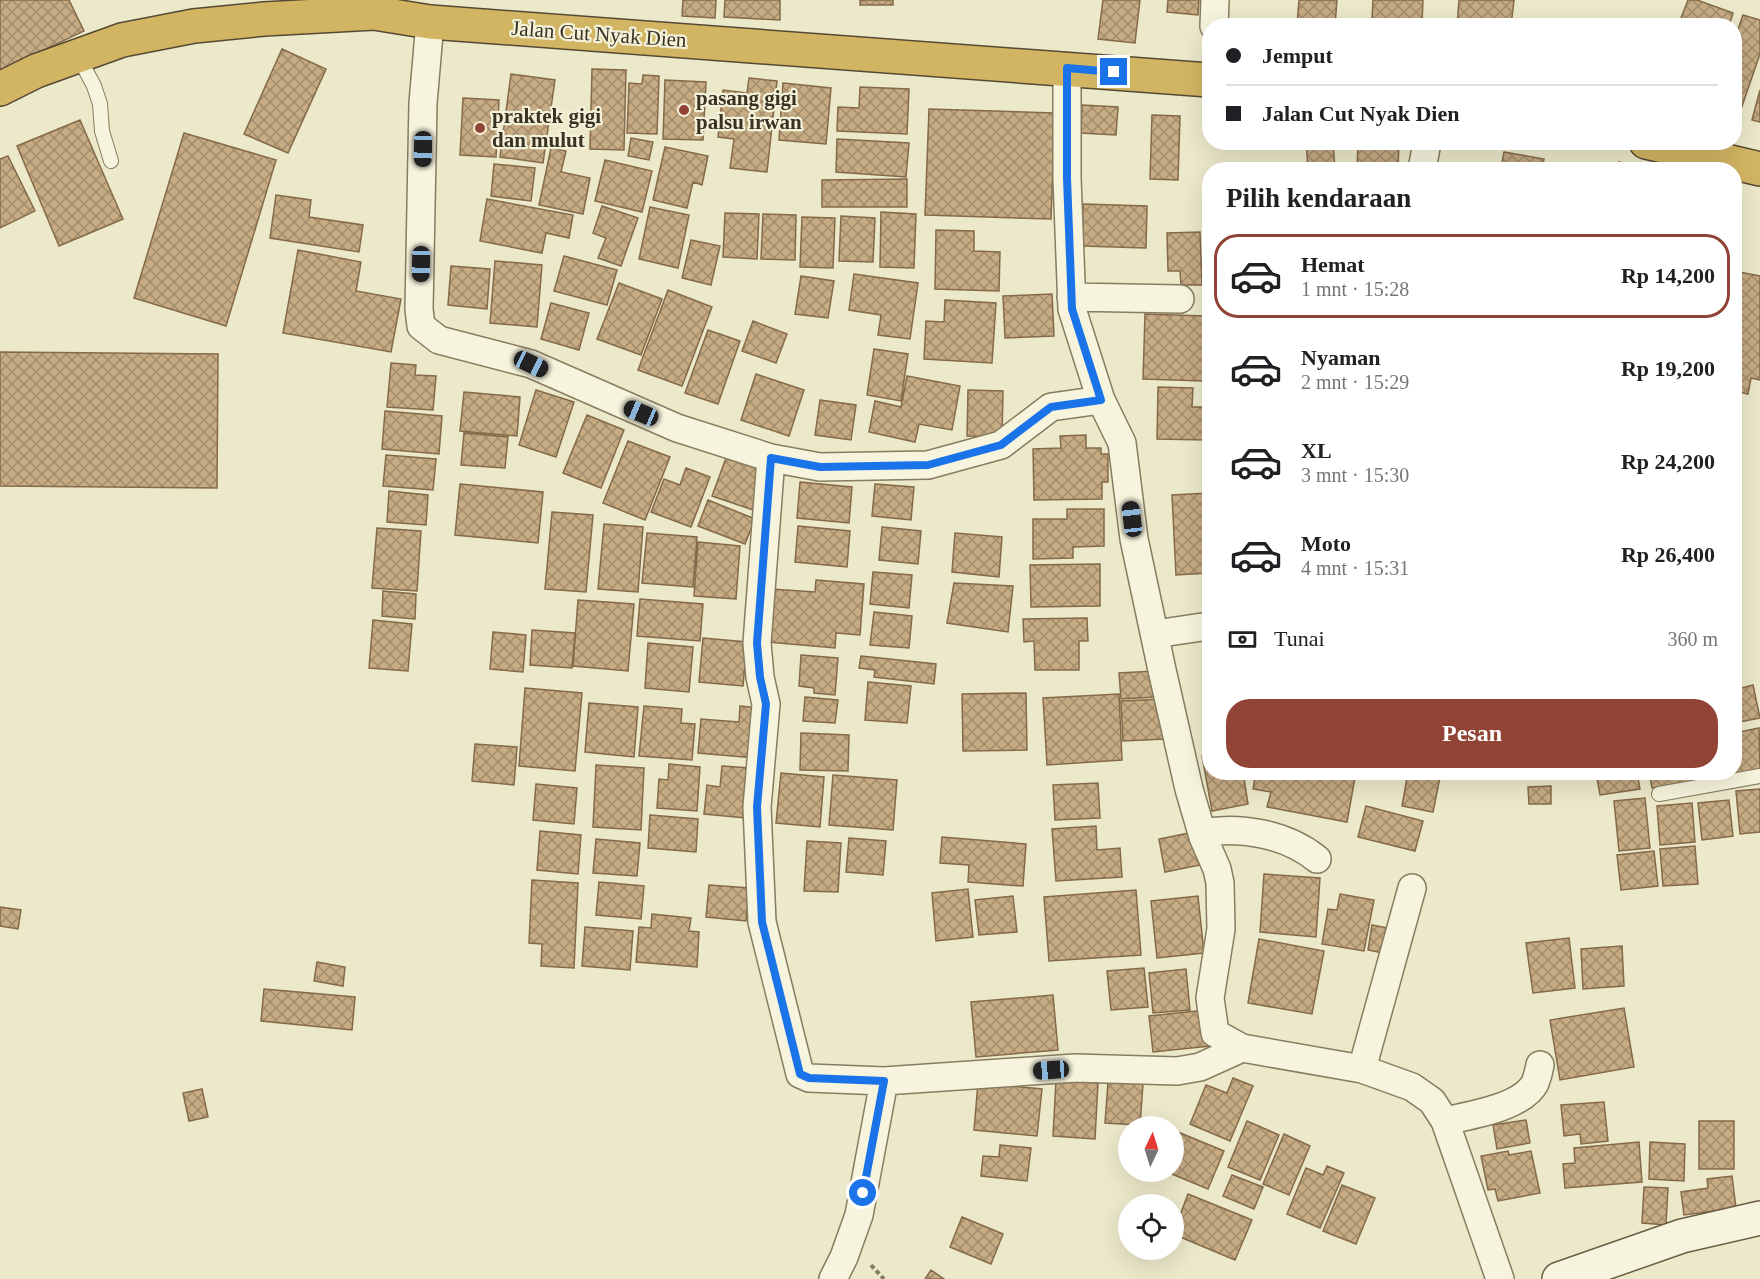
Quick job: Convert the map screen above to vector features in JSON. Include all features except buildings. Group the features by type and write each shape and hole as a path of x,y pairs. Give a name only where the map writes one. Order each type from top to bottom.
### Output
{"highway":[{"name":"Jalan Cut Nyak Dien","path":"0,89 36,70 122,40 194,26 368,6 430,22 1202,79"},
{"path":"1680,150 1730,162"},
{"path":"1742,165 1760,169"}],"street":[{"path":"1214,18 1215,0"},
{"path":"430,22 423,103 421,326 439,340 531,364 677,428 771,458 820,467 928,465 1001,445 1051,407 1101,400"},
{"path":"1067,68 1067,178 1072,309 1101,400 1122,443 1134,539 1186,778 1220,883 1221,929 1210,998 1215,1033 1242,1048 1362,1069 1412,1087 1432,1101 1445,1121 1500,1279"},
{"path":"1071,297 1180,299"},
{"path":"771,458 757,643 760,677 766,704 757,807 762,922 800,1074 809,1078 884,1081 1075,1068 1177,1071 1200,1067 1242,1048"},
{"path":"1155,634 1202,627"},
{"path":"1202,833 1215,831 1265,835 1305,849 1317,859"},
{"path":"1362,1069 1412,888"},
{"path":"1445,1121 1509,1104 1534,1085 1540,1065"},
{"path":"833,1279 844,1257 859,1215 884,1081"},
{"path":"1559,1279 1682,1236 1760,1218"}],"lane":[{"path":"78,56 94,86 100,104 102,131 111,161"},
{"path":"1742,779 1760,776"},
{"path":"1659,794 1738,780"}],"place":[{"name":"pasang gigi palsu irwan","path":"684,110"},
{"name":"praktek gigi dan mulut","path":"480,128"}],"route":[{"path":"863,1193 884,1081 809,1078 800,1074 762,922 757,807 766,704 760,677 757,643 771,458 820,467 928,465 1001,445 1051,407 1101,400 1072,309 1067,178 1067,68 1114,72"}]}
